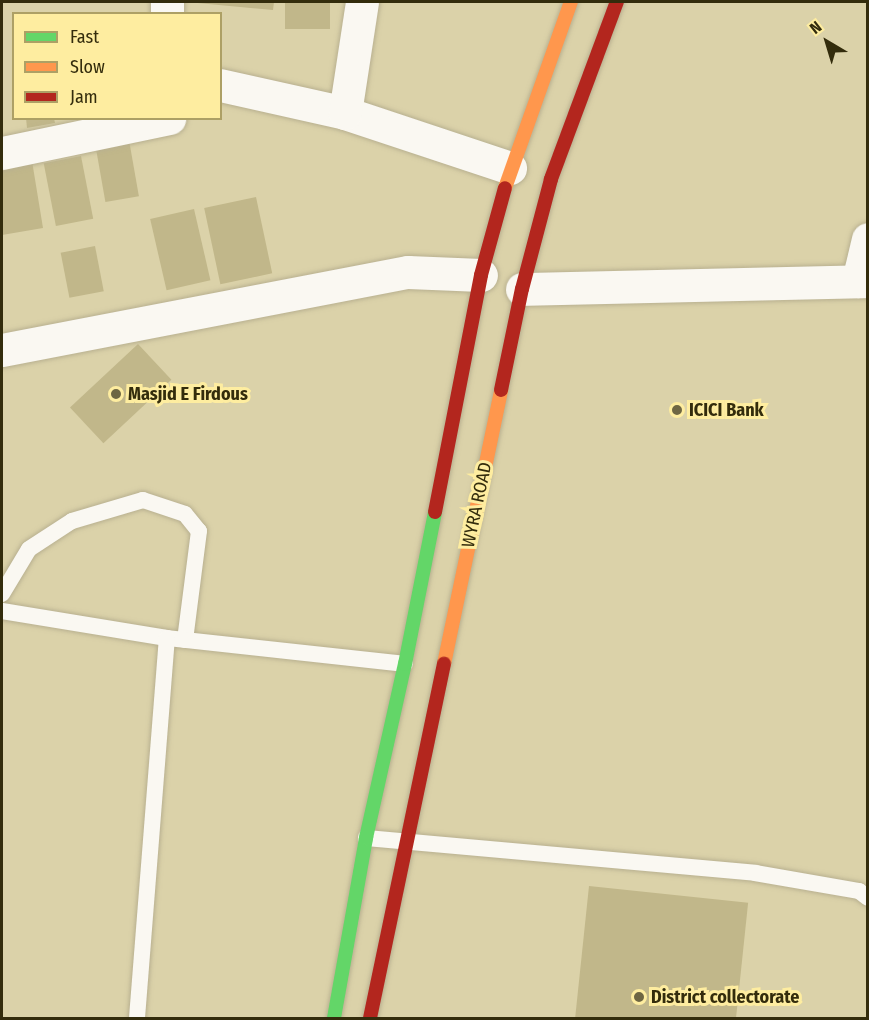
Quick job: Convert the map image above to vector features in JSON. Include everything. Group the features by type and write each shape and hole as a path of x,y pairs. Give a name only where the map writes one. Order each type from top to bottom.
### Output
{"main road":[{"path":"334,1018 366,838 405,664 481,274 510,168 571,2"},
{"name":"WYRA ROAD","path":"370,1018 404,843 522,289 551,179 617,2"}],"street":[{"path":"345,113 362,2"},
{"path":"222,85 345,113 510,168"},
{"path":"2,153 159,120"},
{"path":"522,289 863,281 867,239"},
{"path":"2,350 408,272 481,274"}],"lane":[{"path":"2,594 29,549 72,521 143,500 185,514 198,531 185,640"},
{"path":"2,611 166,638 405,664"},
{"path":"137,1018 166,638"},
{"path":"366,838 755,873 859,891 867,898"}],"building":[{"path":"187,2 274,2 273,10"},
{"path":"285,2 330,2 330,29 285,29"},
{"path":"26,120 54,120 55,123 27,128"},
{"path":"129,140 139,196 105,202 96,146"},
{"path":"81,156 93,219 56,226 44,163"},
{"path":"32,161 43,228 2,235 2,166"},
{"path":"256,197 272,273 220,284 204,208"},
{"path":"194,209 210,280 167,290 150,219"},
{"path":"95,246 104,291 69,298 61,253"},
{"path":"138,344 171,380 103,443 70,407"},
{"path":"589,886 748,903 736,1018 575,1018"}],"traffic: fast":[{"path":"334,1018 366,838 405,664 435,512"}],"traffic: slow":[{"path":"505,188 571,2"},
{"path":"444,664 501,390"}],"traffic: jam":[{"path":"501,390 522,289 551,179 617,2"},
{"path":"435,512 481,275 505,188"},
{"path":"370,1018 444,664"}],"place":[{"name":"Masjid E Firdous","path":"116,394"},
{"name":"ICICI Bank","path":"677,410"},
{"name":"District collectorate","path":"639,997"}]}
